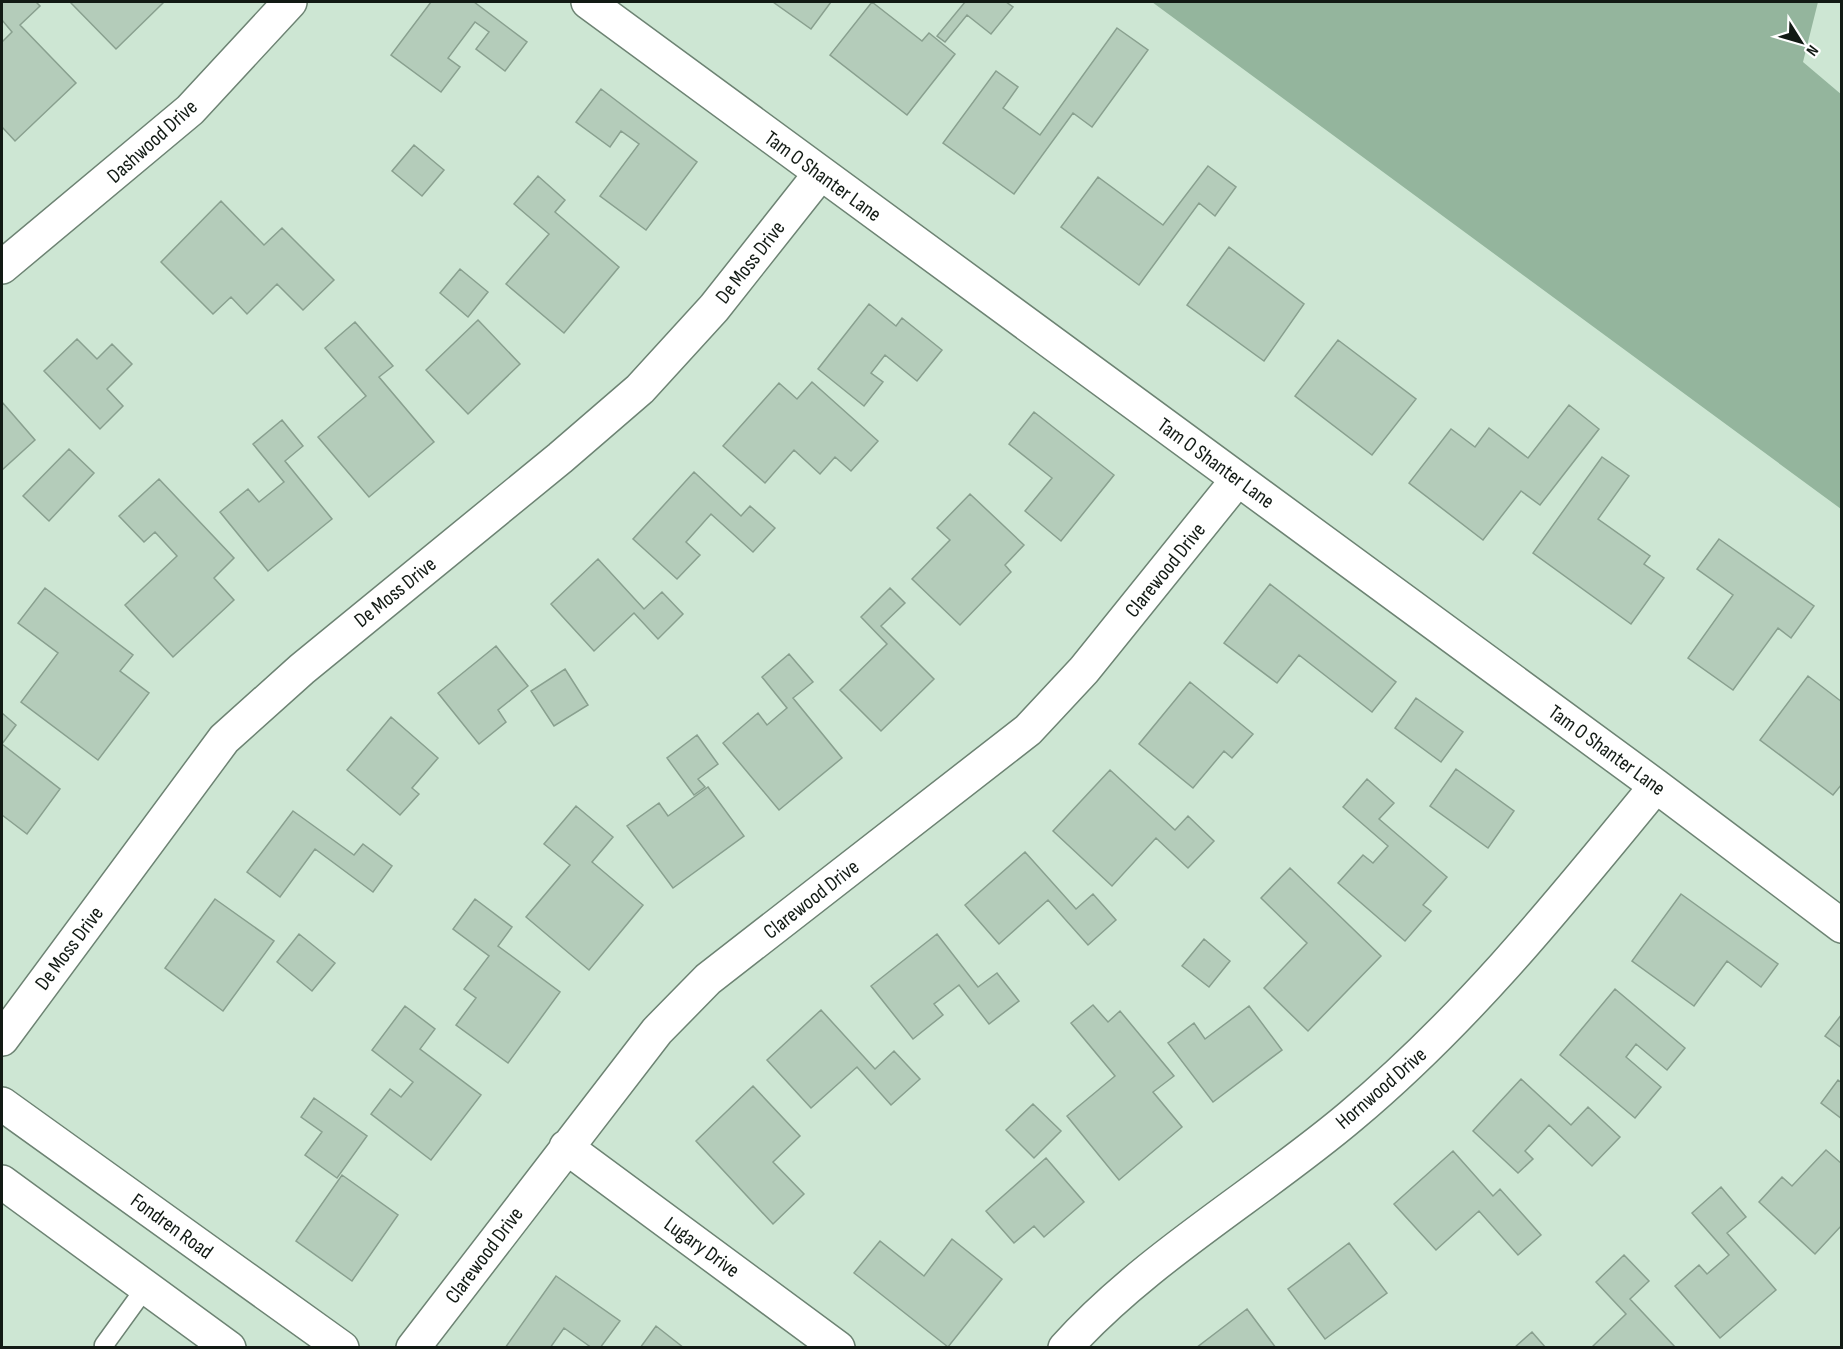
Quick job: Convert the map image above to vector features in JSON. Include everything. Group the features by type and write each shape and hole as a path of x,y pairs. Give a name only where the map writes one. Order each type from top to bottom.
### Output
{"street":[{"name":"Dashwood Drive","path":"2,267 190,110 290,2"},
{"name":"Tam O Shanter Lane","path":"588,2 1656,786 1842,926"},
{"name":"De Moss Drive","path":"2,1039 224,740 302,669 560,458 640,389 714,308 820,174"},
{"name":"Clarewood Drive","path":"413,1347 657,1030 708,979 1028,730 1084,670 1238,479"},
{"name":"Hornwood Drive","path":"1065,1347 1085,1326 1132,1285 1349,1118 1407,1068 1534,934 1656,786"},
{"name":"Fondren Road","path":"2,1104 342,1347"},
{"name":"Lugary Drive","path":"566,1147 838,1347"},
{"path":"2,1182 229,1347"}],"lane":[{"path":"106,1347 104,1345 146,1287"}],"green space":[{"path":"1152,2 1818,2 1803,62 1842,95 1841,509"}],"building":[{"path":"2,2 36,2 40,6 20,25 76,83 15,141 2,127 2,42 12,32 2,20"},
{"path":"70,2 164,2 116,49"},
{"path":"431,2 474,2 527,42 505,71 476,49 489,32 475,22 448,58 460,67 441,92 391,55"},
{"path":"773,2 831,2 811,29"},
{"path":"872,2 922,41 929,33 955,54 907,115 830,55"},
{"path":"965,2 1006,2 1013,7 991,34 967,15 945,42 937,36"},
{"path":"1117,28 1148,50 1092,127 1073,113 1014,194 943,143 996,71 1018,87 1003,108 1040,135"},
{"path":"601,89 697,162 646,230 600,196 639,144 621,131 610,147 576,122"},
{"path":"414,145 444,170 422,196 392,171"},
{"path":"1208,166 1236,187 1215,216 1199,203 1139,285 1061,227 1098,177 1163,225"},
{"path":"538,176 565,200 555,212 619,267 564,333 506,284 549,234 514,204"},
{"path":"221,201 264,245 282,228 334,280 303,310 277,284 247,314 231,297 213,314 161,262"},
{"path":"1229,247 1304,304 1264,361 1187,305"},
{"path":"460,269 488,292 468,317 440,293"},
{"path":"869,304 896,326 902,318 942,350 917,381 885,355 871,373 883,382 864,406 818,369"},
{"path":"478,320 520,364 468,414 426,370"},
{"path":"355,322 393,366 379,377 434,442 369,497 318,437 366,396 325,348"},
{"path":"77,339 97,359 112,344 132,364 107,389 123,406 100,429 44,371"},
{"path":"1338,340 1416,399 1372,455 1295,396"},
{"path":"812,382 878,441 851,471 835,457 820,474 794,450 765,483 723,446 779,383 797,399"},
{"path":"2,402 35,440 2,470"},
{"path":"1569,405 1599,429 1540,505 1521,491 1483,540 1409,483 1451,429 1475,447 1489,428 1528,458"},
{"path":"1034,412 1114,475 1061,541 1025,511 1052,478 1009,444"},
{"path":"282,420 303,446 285,461 332,519 268,571 220,512 248,489 259,502 284,482 253,444"},
{"path":"69,449 94,473 49,521 23,496"},
{"path":"1602,457 1629,476 1598,519 1650,556 1644,564 1664,578 1631,624 1533,553"},
{"path":"694,472 741,516 750,506 775,528 753,552 711,514 686,542 700,555 677,579 633,539"},
{"path":"159,479 234,558 214,578 234,600 173,657 125,605 177,556 155,532 144,542 119,516"},
{"path":"970,494 1024,545 1005,565 1011,572 960,625 912,579 950,540 937,528"},
{"path":"1719,539 1814,606 1791,638 1778,628 1733,690 1688,658 1733,595 1697,569"},
{"path":"598,559 644,609 662,592 683,614 658,639 634,613 594,651 551,604"},
{"path":"1270,584 1396,682 1372,712 1299,655 1277,683 1224,643"},
{"path":"45,588 133,655 120,671 149,693 98,760 21,702 58,653 18,623"},
{"path":"890,588 905,603 881,626 934,679 881,731 840,690 887,644 861,617"},
{"path":"496,646 528,686 498,710 506,722 479,744 438,693"},
{"path":"789,654 813,682 793,698 842,758 779,810 723,743 758,713 767,725 787,708 762,677"},
{"path":"565,669 588,705 554,726 531,691"},
{"path":"1808,676 1842,702 1842,784 1833,795 1760,740"},
{"path":"1190,682 1253,734 1232,758 1224,751 1193,788 1139,744"},
{"path":"1416,698 1463,732 1441,762 1395,728"},
{"path":"2,713 16,725 2,744"},
{"path":"391,717 438,758 412,788 419,794 400,815 347,770"},
{"path":"697,735 718,764 698,779 705,787 694,795 667,758"},
{"path":"2,744 60,789 27,834 2,815"},
{"path":"1456,769 1514,811 1488,848 1430,806"},
{"path":"1110,770 1175,830 1188,816 1214,841 1188,868 1156,838 1112,886 1053,831"},
{"path":"1367,779 1394,803 1379,819 1447,877 1423,905 1431,911 1405,941 1338,883 1363,855 1373,863 1388,846 1343,807"},
{"path":"708,787 744,836 673,888 627,826 659,803 668,816"},
{"path":"576,806 613,837 592,862 643,905 589,970 526,917 570,865 544,844"},
{"path":"293,811 354,855 363,844 392,866 373,892 315,849 280,897 247,872"},
{"path":"1025,852 1076,909 1093,894 1116,920 1088,945 1048,900 999,944 965,905"},
{"path":"1290,868 1381,956 1308,1031 1264,988 1307,943 1261,898"},
{"path":"1681,894 1778,964 1761,987 1727,961 1694,1006 1632,961"},
{"path":"215,899 274,941 223,1011 165,968"},
{"path":"475,899 512,927 498,946 560,992 508,1063 456,1025 476,998 464,989 489,956 453,929"},
{"path":"299,934 335,963 312,991 277,962"},
{"path":"937,934 978,987 997,973 1019,1001 989,1024 959,985 934,1004 943,1015 913,1039 871,986"},
{"path":"1204,939 1230,961 1209,987 1182,966"},
{"path":"1615,989 1685,1048 1667,1070 1636,1044 1626,1057 1661,1087 1635,1118 1560,1055"},
{"path":"1093,1005 1108,1022 1120,1011 1174,1076 1153,1092 1182,1127 1119,1180 1067,1116 1115,1076 1071,1023"},
{"path":"405,1006 435,1029 420,1049 481,1095 431,1160 371,1114 390,1089 401,1097 413,1082 372,1050"},
{"path":"1249,1006 1282,1050 1213,1102 1168,1043 1194,1023 1205,1039"},
{"path":"821,1010 875,1069 894,1051 920,1079 891,1105 857,1067 811,1108 767,1060"},
{"path":"1842,1014 1842,1048 1825,1036"},
{"path":"1521,1079 1571,1125 1588,1107 1620,1137 1592,1166 1549,1125 1525,1151 1533,1159 1518,1173 1473,1131"},
{"path":"1838,1080 1842,1083 1842,1119 1821,1103"},
{"path":"753,1086 800,1136 773,1162 804,1194 773,1224 696,1141"},
{"path":"314,1098 367,1136 337,1178 305,1155 322,1132 301,1117"},
{"path":"1033,1104 1061,1131 1034,1158 1006,1130"},
{"path":"1826,1150 1842,1164 1842,1225 1815,1254 1759,1202 1782,1177 1792,1186"},
{"path":"1453,1151 1493,1196 1500,1189 1541,1235 1518,1255 1479,1211 1436,1250 1394,1204"},
{"path":"1046,1158 1084,1202 1044,1237 1034,1226 1014,1243 986,1211"},
{"path":"342,1175 398,1215 352,1281 296,1241"},
{"path":"1721,1187 1746,1217 1727,1233 1776,1290 1720,1338 1675,1286 1699,1265 1707,1274 1729,1255 1692,1213"},
{"path":"952,1239 1002,1279 948,1347 854,1273 880,1241 924,1276"},
{"path":"1349,1243 1387,1293 1325,1339 1288,1289"},
{"path":"1624,1255 1649,1281 1630,1299 1676,1348 1591,1348 1626,1314 1596,1282"},
{"path":"556,1276 620,1321 600,1348 592,1348 564,1328 550,1348 505,1348"},
{"path":"1247,1309 1276,1348 1196,1348"},
{"path":"656,1326 684,1348 640,1348"},
{"path":"1532,1332 1546,1348 1514,1348"}]}
